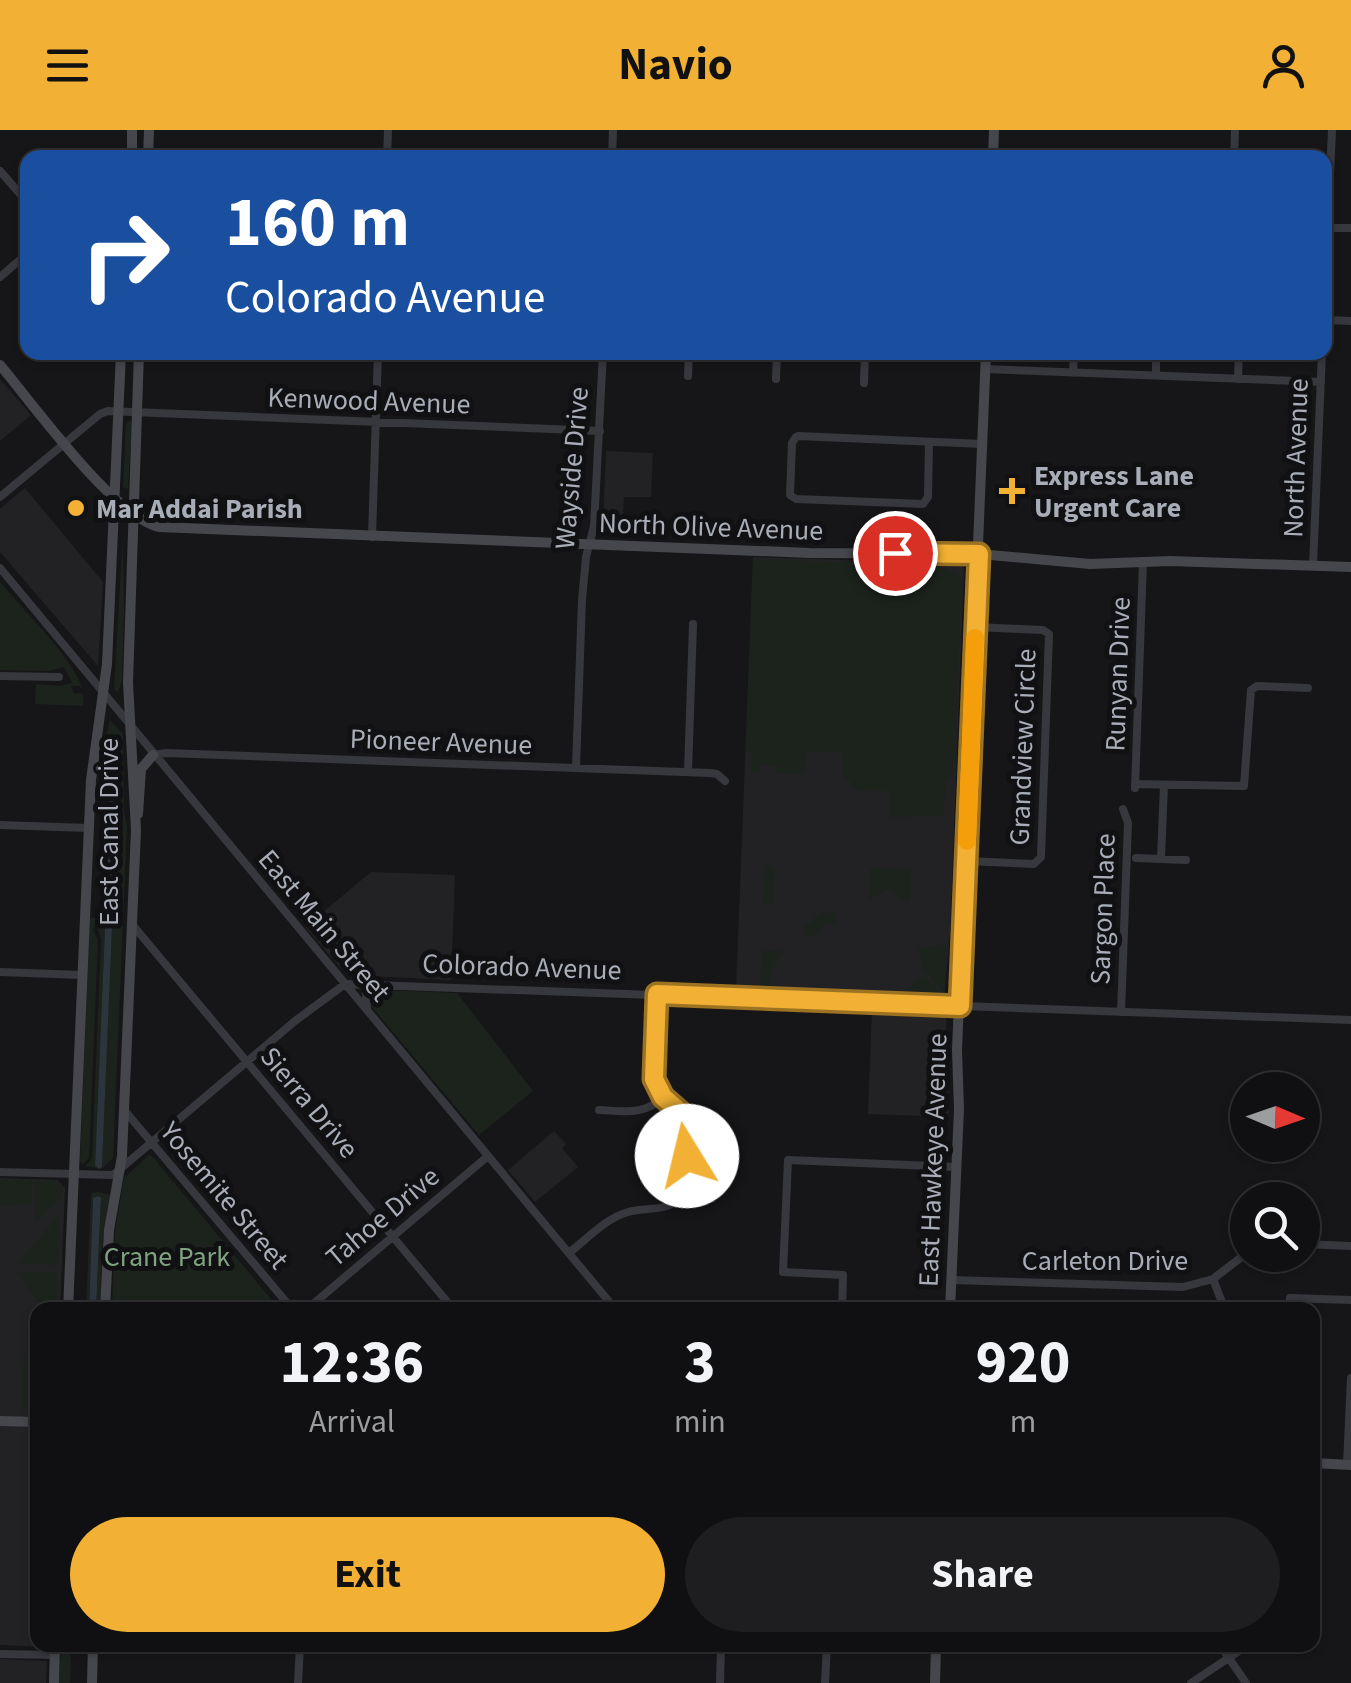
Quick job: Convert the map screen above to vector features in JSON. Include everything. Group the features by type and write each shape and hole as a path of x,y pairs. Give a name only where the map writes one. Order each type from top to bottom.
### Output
{"street":[{"path":"0,171 20,194"},
{"path":"0,277 20,260"},
{"name":"East Canal Drive","path":"68,1302 88,828 92,756 107,664 120,360"},
{"name":"East Canal Drive","path":"106,1302 109,1230 120,1170 124,1109 136,830 130,728 140,360"},
{"path":"372,537 378,360"},
{"name":"Wayside Drive","path":"576,768 582,600 604,360"},
{"path":"688,376 689,360"},
{"path":"776,379 777,360"},
{"path":"864,383 865,360"},
{"name":"East Hawkeye Avenue","path":"951,1302 986,360"},
{"path":"1074,360 1074,372"},
{"path":"1156,360 1156,376"},
{"path":"1238,378 1239,360"},
{"name":"North Avenue","path":"1313,566 1322,360"},
{"path":"0,366 114,498 133,514"},
{"path":"985,369 1321,382"},
{"path":"0,496 100,414 118,412"},
{"name":"Kenwood Avenue","path":"118,412 600,431"},
{"path":"929,442 925,502 792,497 794,438 929,442 983,444"},
{"name":"North Olive Avenue","path":"133,514 148,524 176,529 372,537 455,536 809,553 979,554 1090,564 1351,567"},
{"name":"Runyan Drive","path":"1143,562 1135,786 1164,785"},
{"name":"East Main Street","path":"0,568 609,1302"},
{"path":"688,772 693,624"},
{"name":"Grandview Circle","path":"966,861 1034,864 1041,857 1049,634 1043,630 976,627"},
{"path":"0,676 59,677"},
{"path":"1161,859 1164,785 1244,786 1250,693 1254,687 1308,688"},
{"path":"136,830 141,769 152,755"},
{"name":"Pioneer Avenue","path":"152,755 688,772 717,774 726,782"},
{"name":"Sargon Place","path":"1121,1012 1128,824 1123,808"},
{"path":"0,825 88,828"},
{"path":"1136,858 1186,860"},
{"name":"Sierra Drive","path":"132,924 447,1302"},
{"path":"0,972 82,975"},
{"path":"0,1172 109,1176 345,984"},
{"name":"Colorado Avenue","path":"345,984 1351,1020"},
{"path":"368,1013 365,995 375,984"},
{"path":"569,1253 618,1216 666,1207 682,1196 686,1188 688,1124 682,1112 663,1097 654,1072 657,994"},
{"path":"599,1110 640,1111 663,1097"},
{"name":"Yosemite Street","path":"124,1109 286,1302"},
{"name":"Tahoe Drive","path":"315,1302 488,1156"},
{"path":"842,1302 843,1275 783,1272 788,1160 957,1167"},
{"path":"1320,1245 1351,1246"},
{"name":"Carleton Drive","path":"952,1280 1178,1288 1213,1279 1230,1266"},
{"path":"1213,1279 1221,1302"},
{"path":"1290,1302 1290,1298 1351,1300"},
{"path":"1320,1463 1349,1464 1351,1378"},
{"path":"0,1420 30,1422"},
{"path":"0,1654 30,1652"},
{"path":"54,1683 55,1652"},
{"path":"92,1683 93,1652"},
{"path":"298,1683 300,1652"},
{"path":"720,1683 722,1652"},
{"path":"825,1683 827,1652"},
{"path":"934,1683 936,1652"},
{"path":"1225,1652 1246,1683"},
{"path":"1191,1683 1237,1652"}],"shaded area":[{"path":"0,379 31,415 0,441"},
{"path":"606,451 653,453 651,497 624,497 622,530 613,532 603,524"},
{"path":"25,488 103,582 98,666 0,552 0,509"},
{"path":"753,557 956,564 964,568 950,933 944,997 736,991"},
{"path":"113,738 120,738 99,1169 95,1166"},
{"path":"371,872 455,875 451,980 347,975 305,927"},
{"path":"872,1009 939,1012 946,1016 949,1117 868,1114"},
{"path":"554,1131 578,1167 535,1202 508,1170"},
{"path":"0,1178 57,1180 65,1188 60,1302 30,1302 30,1646 0,1645"},
{"path":"93,1198 101,1198 96,1302 89,1302"},
{"path":"0,1659 47,1661 46,1683 0,1683"}],"green space":[{"path":"129,421 132,422 128,489 123,487"},
{"path":"123,535 122,679 118,693 114,689"},
{"path":"753,559 938,566 962,577 954,774 946,779 943,816 889,817 890,791 855,790 843,777 843,753 807,751 803,774 775,773 775,766 760,765 759,772 751,773 752,752 746,751"},
{"path":"0,582 70,665 83,690 71,686 74,693 83,694 83,706 35,704 36,684 72,683 64,667 49,671 0,670"},
{"path":"110,720 123,734 127,826 113,1158 102,1169 99,1168 120,739 113,738 97,1168 85,1166 92,1159 101,940 98,930 102,920 109,768 100,767"},
{"path":"765,865 775,866 773,905 763,905"},
{"path":"870,868 911,869 910,901 889,888 869,899"},
{"path":"821,912 836,913 835,925 826,924 813,936 804,935 803,929"},
{"path":"90,918 97,918 93,930 98,940 89,1158 83,1164 80,1161"},
{"path":"947,944 943,992 924,971 918,949"},
{"path":"762,950 785,952 773,967 769,988 760,988"},
{"path":"922,976 940,994 906,995 906,990"},
{"path":"379,990 457,993 533,1091 479,1135 372,1007 370,997"},
{"path":"944,1072 946,1109 932,1109 927,1105 929,1073"},
{"name":"Crane Park","path":"152,1156 273,1302 112,1302 115,1232 124,1178"},
{"path":"0,1179 32,1180 31,1204 0,1206"},
{"path":"34,1181 56,1181 63,1189 60,1199 35,1223"},
{"path":"91,1193 110,1195 103,1237 100,1302 96,1302 101,1199 97,1196 93,1199 86,1302"},
{"path":"60,1215 58,1265 16,1263"},
{"path":"16,1272 57,1272 57,1302 38,1302"},
{"path":"30,1329 30,1403 25,1403 30,1403 30,1412 22,1404 26,1332"},
{"path":"61,1652 71,1652 70,1683 59,1683"}],"slow traffic":[{"path":"967,841 975,638"}],"place":[{"name":"Express Lane Urgent Care","path":"1012,491"},
{"name":"Mar Addai Parish","path":"76,508"}],"route":[{"path":"687,1156 686,1117 663,1097 654,1079 657,994 960,1006 979,554 895,553"}]}
